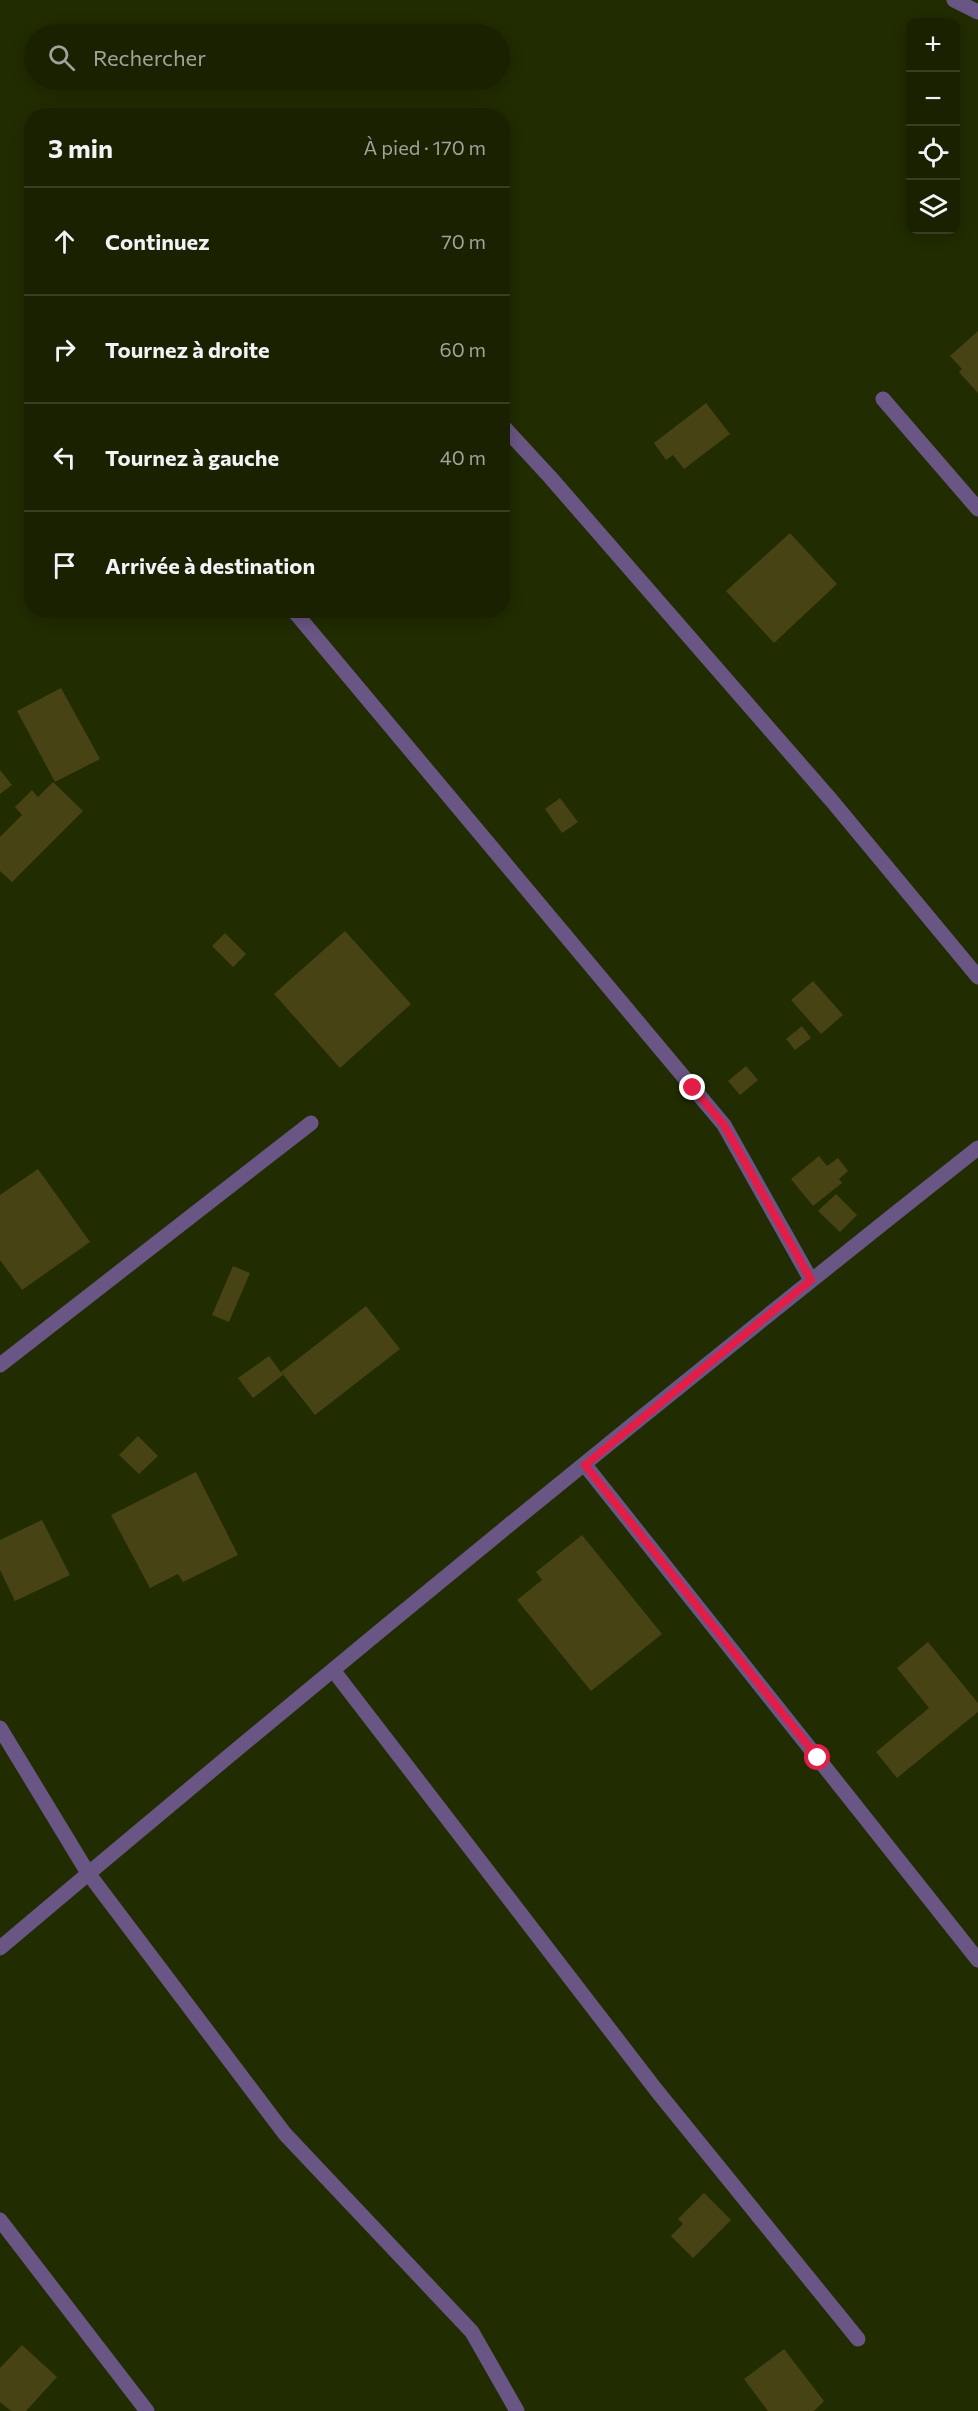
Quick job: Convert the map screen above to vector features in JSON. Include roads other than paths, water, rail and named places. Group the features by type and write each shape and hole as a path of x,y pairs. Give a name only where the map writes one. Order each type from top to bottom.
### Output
{"street":[{"path":"954,0 978,12"},
{"path":"883,399 978,509"},
{"path":"510,434 832,801 978,977"},
{"path":"300,618 724,1125 811,1280"},
{"path":"0,1365 311,1123"},
{"path":"0,1948 333,1670 811,1280 978,1148"},
{"path":"585,1465 978,1960"},
{"path":"333,1670 657,2091 858,2339"},
{"path":"0,1728 88,1874 285,2134 471,2332 517,2411"},
{"path":"0,2220 147,2411"}]}
